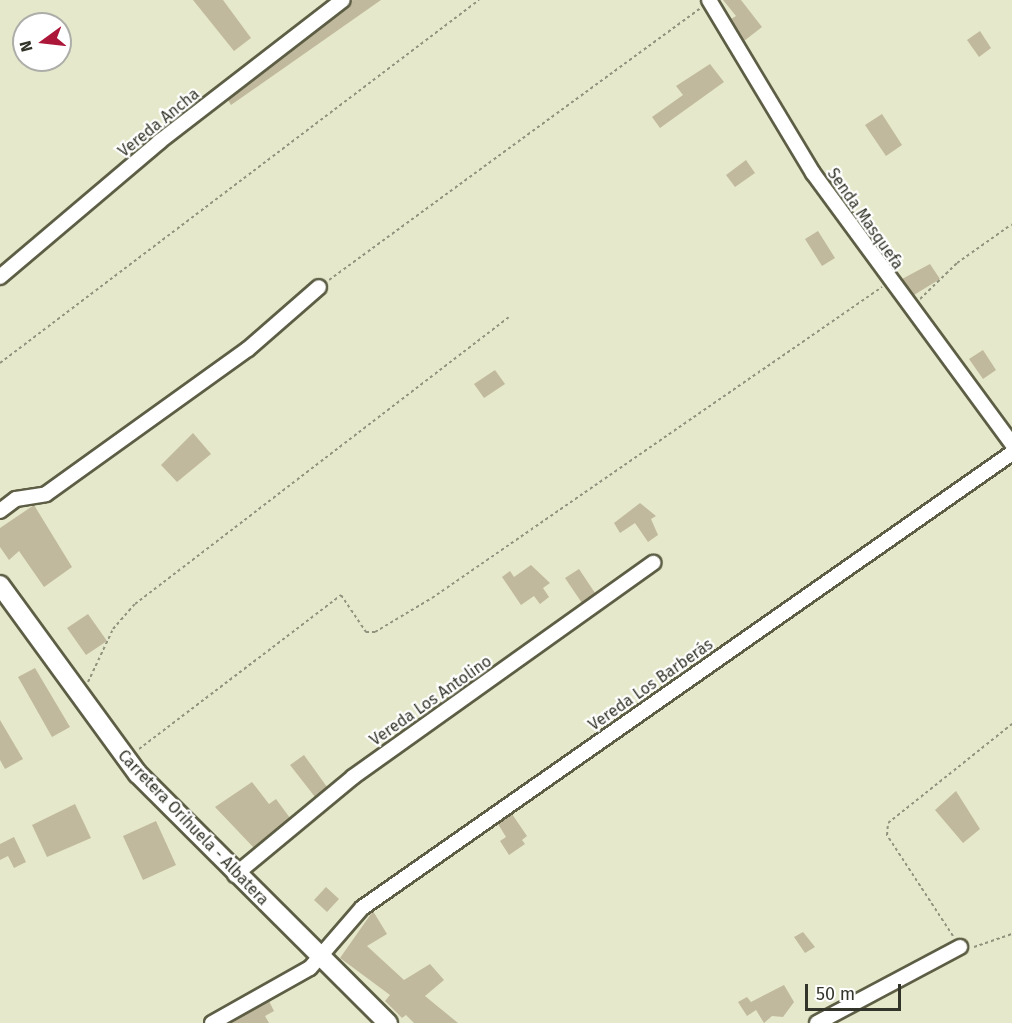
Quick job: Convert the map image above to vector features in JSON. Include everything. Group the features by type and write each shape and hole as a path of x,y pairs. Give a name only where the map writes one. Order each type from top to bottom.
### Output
{"main road":[{"name":"Carretera Orihuela - Albatera","path":"0,585 126,761 235,875 388,1023"}],"street":[{"name":"Vereda Ancha","path":"0,278 159,142 343,0"},
{"name":"Senda Masquefa","path":"709,1 807,164 908,308 1012,444"},
{"path":"0,511 16,499 46,494 248,349 319,287"},
{"name":"Vereda Los Barberás","path":"212,1023 304,973 362,908 1012,453"},
{"name":"Vereda Los Antolino","path":"235,875 353,777 653,563"},
{"path":"817,1023 960,947"}],"path":[{"path":"0,363 479,0"},
{"path":"319,287 709,1"},
{"path":"908,308 948,277 957,263 1012,224"},
{"path":"126,761 158,730 341,595 366,632 375,632 442,592 889,282"},
{"path":"79,697 113,629 135,604 509,317"},
{"path":"1012,724 888,823 887,835 960,947 977,947 1012,933"}],"building":[{"path":"193,0 223,0 251,38 234,51"},
{"path":"353,0 381,0 231,105 228,100"},
{"path":"723,0 741,0 762,27 744,41 731,19 736,16"},
{"path":"980,31 991,48 979,57 967,40"},
{"path":"710,64 724,82 660,128 652,117 683,95 676,86"},
{"path":"882,114 902,145 886,156 865,125"},
{"path":"746,160 755,173 735,187 726,175"},
{"path":"818,231 835,258 822,266 805,239"},
{"path":"930,264 940,279 914,295 902,279"},
{"path":"983,350 996,370 983,379 969,359"},
{"path":"495,370 505,384 484,398 474,384"},
{"path":"193,433 211,454 177,482 161,465"},
{"path":"640,503 656,516 651,519 658,535 648,542 635,523 620,533 614,523"},
{"path":"34,505 72,567 44,587 19,551 9,560 0,547 0,528"},
{"path":"531,565 550,583 543,588 549,597 540,604 534,596 521,605 502,577 510,571 514,577"},
{"path":"579,569 595,593 582,603 565,578"},
{"path":"88,614 107,641 86,655 67,628"},
{"path":"35,668 70,727 52,737 18,677"},
{"path":"0,720 23,759 5,769 0,760"},
{"path":"304,755 327,787 315,797 290,765"},
{"path":"252,782 269,804 276,799 290,818 254,848 215,807"},
{"path":"956,791 980,829 963,843 935,810"},
{"path":"75,804 91,838 47,857 32,825"},
{"path":"512,814 527,836 522,840 525,844 509,855 500,841 506,837 498,824"},
{"path":"156,821 176,865 143,880 123,836"},
{"path":"14,837 26,862 14,868 8,856 0,860 0,844"},
{"path":"326,887 339,899 327,912 314,900"},
{"path":"373,911 387,934 367,946 404,980 430,964 444,980 425,996 458,1023 414,1023 406,1015 402,1018 385,1001 390,995 340,958"},
{"path":"803,932 815,947 805,953 794,937"},
{"path":"784,985 794,1002 783,1017 772,1016 764,1023 756,1010 747,1016 738,1002 747,997 751,1002"},
{"path":"269,1001 274,1011 265,1016 269,1023 230,1023"}]}
